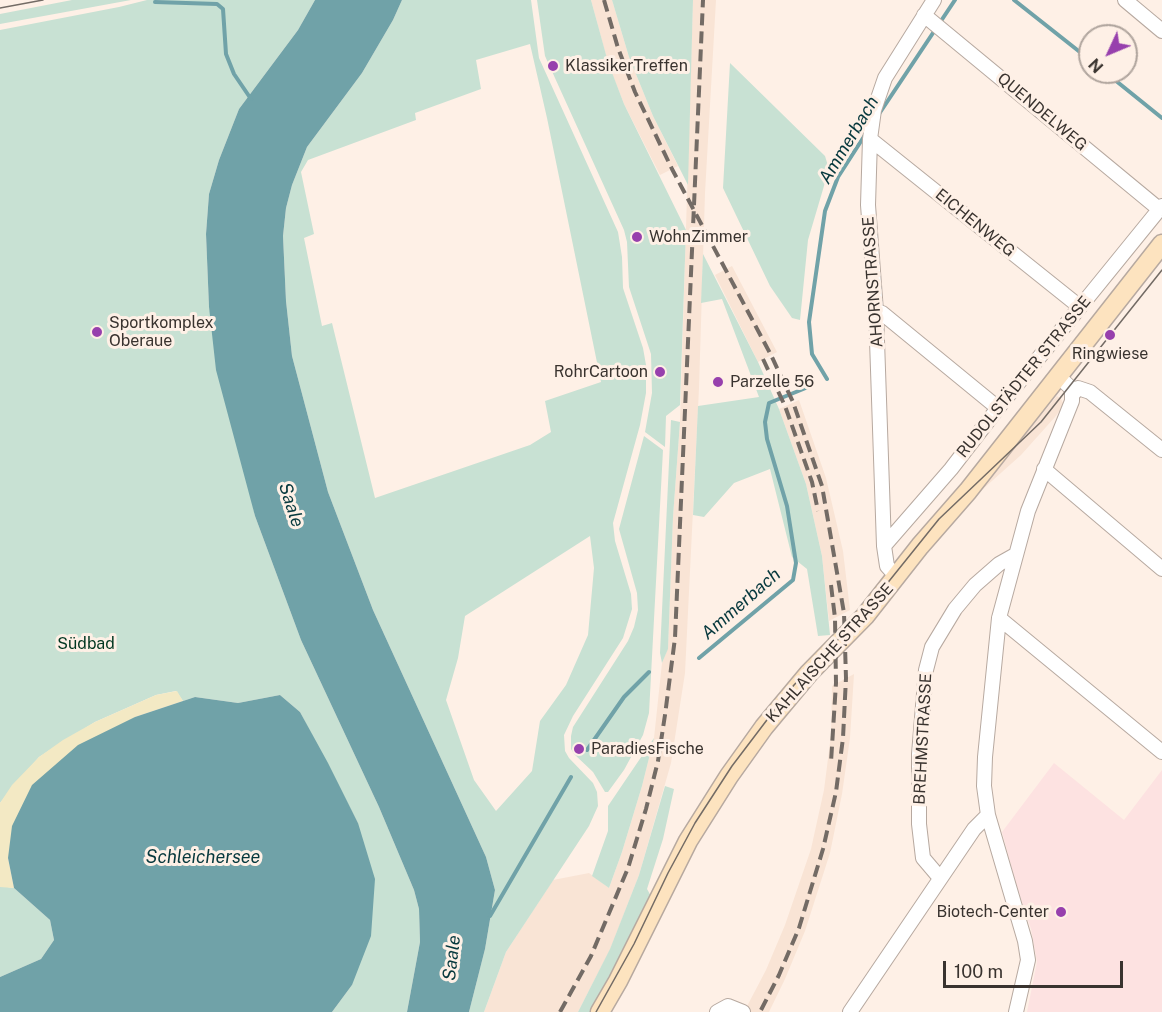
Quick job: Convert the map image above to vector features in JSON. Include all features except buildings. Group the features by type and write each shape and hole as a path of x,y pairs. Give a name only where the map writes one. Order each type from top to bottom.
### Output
{"main road":[{"name":"RUDOLSTÄDTER STRASSE","path":"968,491 1162,244"},
{"name":"KAHLAISCHE STRASSE","path":"600,1012 618,981 688,841 729,776 790,694 865,616 920,546 968,491"}],"street":[{"name":"AHORNSTRASSE","path":"897,577 887,566 884,546 876,311 868,205 871,131 885,78 932,22 934,0"},
{"path":"1125,0 1162,31"},
{"name":"QUENDELWEG","path":"932,22 1161,208"},
{"name":"EICHENWEG","path":"871,131 1080,307"},
{"name":"RUDOLSTÄDTER STRASSE","path":"884,546 951,469 1161,208"},
{"path":"876,311 882,313 998,408"},
{"path":"1058,376 1074,393"},
{"path":"1016,1012 1028,960 1025,941 988,815 984,786 999,618 1015,555 1028,511 1069,411 1074,393 1078,388 1090,392 1162,450"},
{"path":"1044,469 1162,569"},
{"name":"BREHMSTRASSE","path":"940,879 922,858 919,825 919,754 926,670 932,647 955,609 975,585 999,564 1015,555"},
{"path":"999,618 1162,752"},
{"path":"850,1012 974,829 988,815"},
{"path":"717,1012 724,1007 737,1009"}],"shaded area":[{"path":"591,0 612,0 629,57 653,116 678,166 660,175 624,104 608,63"},
{"path":"693,0 716,0 705,193 699,388 685,673 671,763 639,875 610,950 578,1012 484,1012 506,952 553,880 589,873 609,888 642,786 654,738 662,663 668,648 673,517 680,422"},
{"path":"732,266 777,352 758,362 715,275"},
{"path":"1057,396 1064,405 1055,417 1021,455 983,489 975,480 1021,437"},
{"path":"799,400 826,478 843,551 850,610 829,621 822,556 806,484 779,409"},
{"path":"854,674 850,738 842,794 830,853 805,931 769,1012 744,1012 766,970 785,925 811,849 824,790 831,735 832,686"},
{"path":"1054,763 1124,820 1162,770 1162,1012 1027,1012 1037,962 1031,929 1002,832"}],"green space":[{"path":"72,0 131,0 0,24 0,14"},
{"name":"Südbad","path":"147,0 315,0 298,30 239,109 219,160 209,194 206,234 209,307 255,516 301,640 379,807 414,890 419,909 420,942 407,1012 332,1012 352,985 358,823 300,712 280,695 238,703 195,697 183,701 176,691 156,695 95,722 39,757 0,803 0,30"},
{"path":"402,0 531,0 539,58 618,232 623,288 643,348 646,365 646,393 640,425 613,523 615,541 631,594 632,609 623,638 573,716 564,735 565,751 593,783 597,792 598,806 589,826 506,952 484,1012 469,1012 485,949 495,890 486,857 373,610 328,492 292,356 286,301 283,236 286,208 292,185 307,147 362,73","holes":["530,44 601,382 545,401 551,432 530,445 375,498 332,323 322,326 304,238 314,234 301,172 308,160 416,120 415,113 481,89 476,60","590,536 594,568 588,635 566,685 540,721 532,771 496,811 474,780 446,700 458,658 465,616"]},
{"path":"537,0 591,0 608,62 624,104 686,230 680,405 666,416 665,447 645,432 652,393 651,354 629,287 627,242 624,230 545,56"},
{"path":"612,0 693,0 688,185 653,116 629,57"},
{"path":"730,63 825,156 829,169 808,240 800,320 792,318 770,286 723,188"},
{"path":"703,254 758,362 779,409 806,484 822,556 830,635 818,636 807,569 792,557 770,469 734,483 704,517 693,515 698,406 759,397 722,299 701,303"},
{"path":"671,420 680,422 673,517 668,649 662,663 660,653"},
{"path":"644,436 663,450 649,713 643,735 624,770 608,792 605,792 593,772 574,754 571,749 571,736 573,727 628,641 634,627 638,610 637,593 619,529"},
{"path":"654,738 642,786 609,888 592,876 608,831 608,806"},
{"path":"665,786 674,789 663,839 647,889 651,896 591,1012 578,1012 610,949 639,875"},
{"path":"0,886 14,888 50,920 54,940 41,959 0,977"}],"sand":[{"path":"177,691 183,701 135,717 8,858 14,888 0,887 0,803 12,785 39,757 63,740 95,722 156,695"}],"water":[{"name":"Saale","path":"315,0 402,0 362,73 307,147 292,185 286,208 283,236 286,301 292,356 328,492 373,610 486,857 495,890 485,949 469,1012 407,1012 420,942 419,909 414,890 379,807 301,640 255,516 216,370 209,307 206,234 209,194 219,160 239,109 298,30"},
{"name":"Schleichersee","path":"280,695 300,712 328,763 358,823 375,879 371,936 352,985 332,1012 0,1012 0,977 41,959 54,940 50,920 14,888 8,858 12,826 32,785 78,745 135,717 195,697 238,703"}],"waterway":[{"name":"Ammerbach","path":"879,114 955,0"},
{"name":"Ammerbach","path":"1014,0 1078,51"},
{"path":"155,2 217,4 223,9 226,54 234,74 251,99"},
{"name":"Ammerbach","path":"1120,84 1162,118"},
{"name":"Ammerbach","path":"827,379 812,354 809,322 825,211 838,177 865,135"},
{"name":"Ammerbach","path":"699,658 793,580 796,563 787,506 767,439 765,422 769,403 813,385"},
{"name":"Ammerbach","path":"587,750 624,697 649,672"},
{"name":"Ammerbach","path":"490,916 571,777"}],"tram line":[{"path":"0,8 43,0"},
{"path":"596,1012 634,944 695,823 732,766 776,708 794,685 861,616 939,519 1041,422 1162,270"}],"railway":[{"path":"604,0 618,48 635,92 672,169 771,355 793,402 822,486 844,613 846,678 843,738 836,792 823,849 799,928 760,1012"},
{"path":"560,1012 591,956 628,868 658,761 665,715 675,638 703,0"},
{"path":"763,359 785,406 812,482 818,511"},
{"path":"831,585 835,618 836,683 831,762"}],"place":[{"name":"KlassikerTreffen","path":"553,66"},
{"name":"WohnZimmer","path":"637,237"},
{"name":"Sportkomplex Oberaue","path":"97,332"},
{"name":"Ringwiese","path":"1110,335"},
{"name":"RohrCartoon","path":"660,372"},
{"name":"Parzelle 56","path":"718,382"},
{"name":"ParadiesFische","path":"579,749"},
{"name":"Biotech-Center","path":"1061,912"}]}
